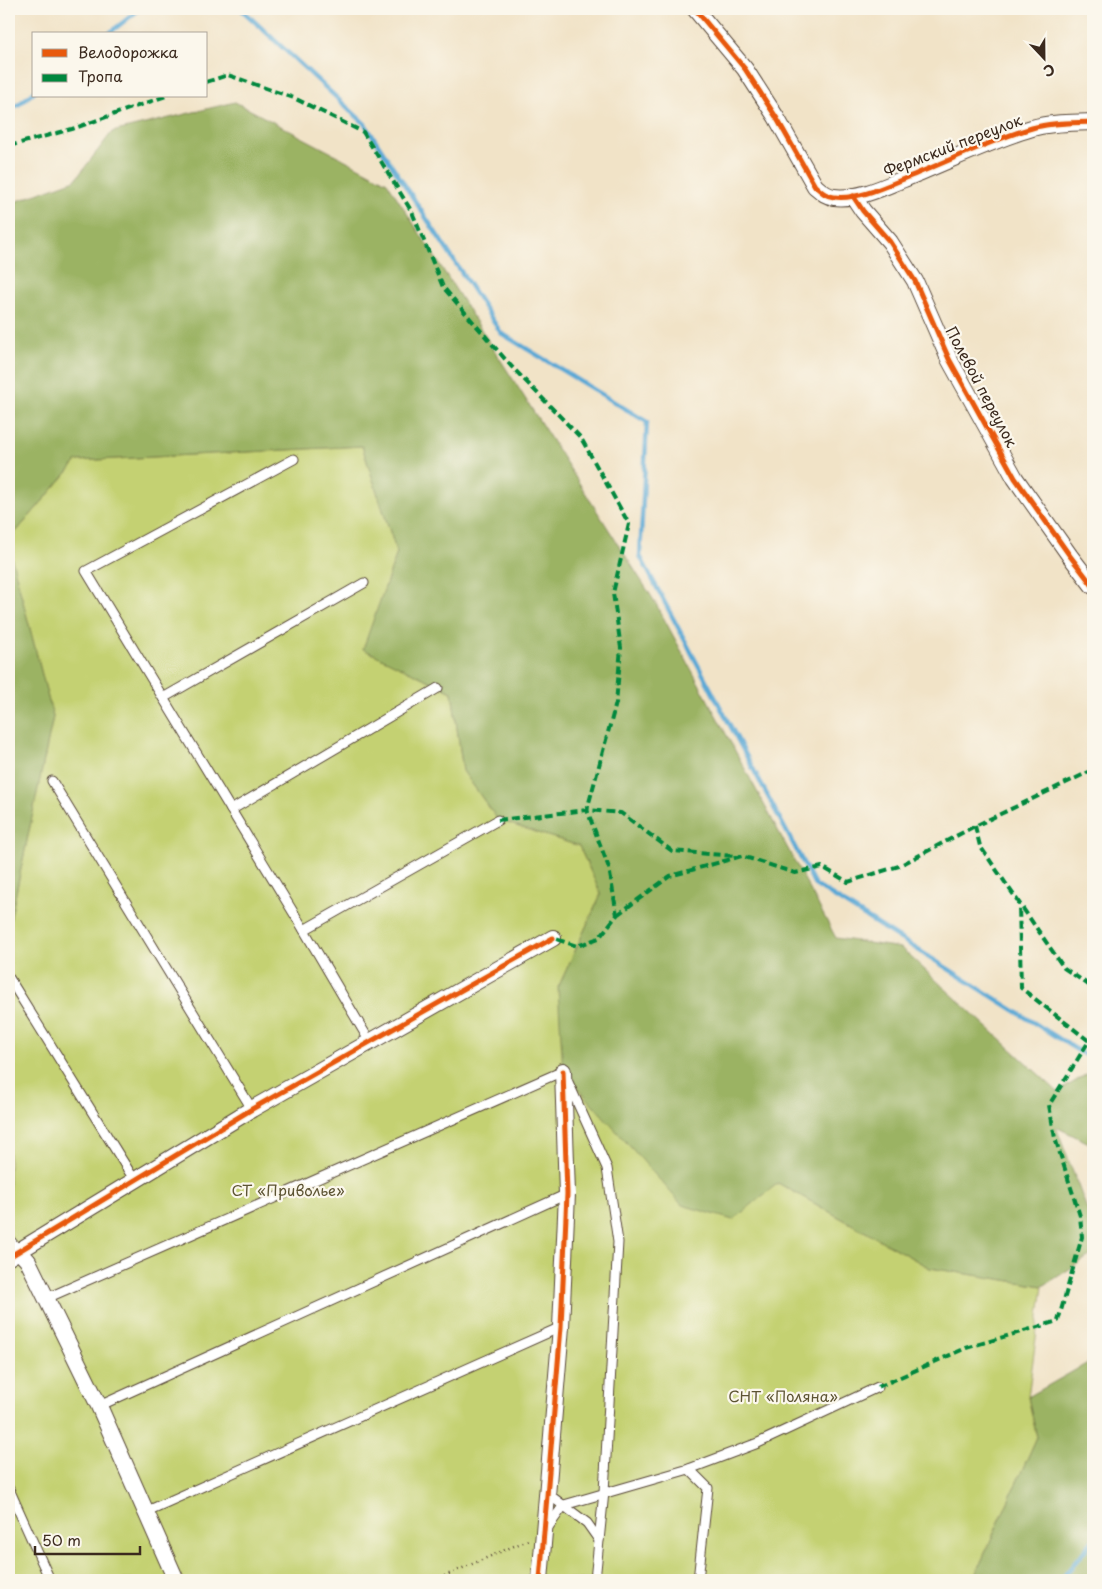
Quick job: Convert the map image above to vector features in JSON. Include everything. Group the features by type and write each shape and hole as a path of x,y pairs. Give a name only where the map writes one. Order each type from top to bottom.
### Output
{"street":[{"name":"Фермский переулок","path":"695,9 745,69 776,117 815,186 823,194 833,197 853,196 885,186 1034,127 1059,123 1093,122"},
{"name":"Полевой переулок","path":"853,196 863,211 890,242 915,281 949,359 1015,478 1093,586"},
{"path":"176,1580 47,1298 28,1261 12,1249 135,1181 252,1109 553,938"},
{"path":"540,1580 561,1327 567,1194 563,1071"}],"lane":[{"path":"294,460 86,571 370,1042"},
{"path":"163,698 364,583"},
{"path":"231,810 438,688"},
{"path":"52,782 252,1109"},
{"path":"304,930 498,820"},
{"path":"9,978 135,1181"},
{"path":"47,1298 563,1071 607,1168 618,1242 604,1492 595,1580"},
{"path":"98,1406 567,1194"},
{"path":"145,1512 561,1327"},
{"path":"545,1532 564,1505 689,1469 758,1443 878,1387"},
{"path":"689,1469 708,1488 698,1580"},
{"path":"9,1489 50,1580"},
{"path":"548,1494 587,1523 599,1540"}],"path":[{"path":"435,1580 545,1532"}],"green space":[{"path":"235,102 387,182 655,602 836,938 901,948 1058,1092 1093,1070 1093,1145 1056,1127 1093,1225 1093,1254 1043,1286 930,1268 778,1183 733,1220 682,1205 563,1071 558,988 601,894 579,846 498,820 463,771 452,692 363,649 397,553 362,446 77,461 9,540 9,204 75,180 112,132"},
{"name":"СТ «Приволье»","path":"362,446 397,553 364,649 452,692 463,771 498,820 579,846 601,894 558,988 733,1219 778,1183 930,1268 1043,1286 1028,1397 1037,1437 973,1580 9,1580 9,926 53,717 9,548 9,540 77,461"},
{"path":"9,548 53,717 9,926"},
{"path":"1093,1360 1093,1580 973,1580 1037,1437 1028,1397"}],"waterway":[{"path":"111,32 140,9"},
{"path":"241,9 365,124 501,333 647,422 640,556 815,885 1093,1060"},
{"path":"9,107 18,105 32,94"},
{"path":"1061,1580 1093,1540"}],"marked path":[{"path":"208,81 228,75 294,98 363,132 412,212 443,287 511,366 581,438 629,524 613,593 621,648 616,703 587,810 609,868 617,915 599,938 577,946 553,938"},
{"path":"9,146 72,129 160,98"},
{"path":"617,915 670,876 742,856 795,873 822,867 848,882 899,866 975,826 1093,770"},
{"path":"498,820 587,810 621,813 672,851 735,856"},
{"path":"975,826 980,846 1064,968 1093,988"},
{"path":"878,1387 966,1348 1058,1321 1082,1237 1080,1216 1055,1138 1049,1105 1089,1041 1021,988 1019,904"}],"cycle path":[{"path":"695,9 745,69 776,117 815,186 823,193 831,196 854,196 874,191 986,144 1032,128 1055,124 1093,122"},
{"path":"853,196 863,211 890,242 915,281 949,359 1015,478 1093,586"},
{"path":"9,1257 252,1109 553,938"},
{"path":"540,1580 561,1327 567,1194 563,1071"}],"park label":[{"name":"СНТ «Поляна»","path":"783,1397"}]}
